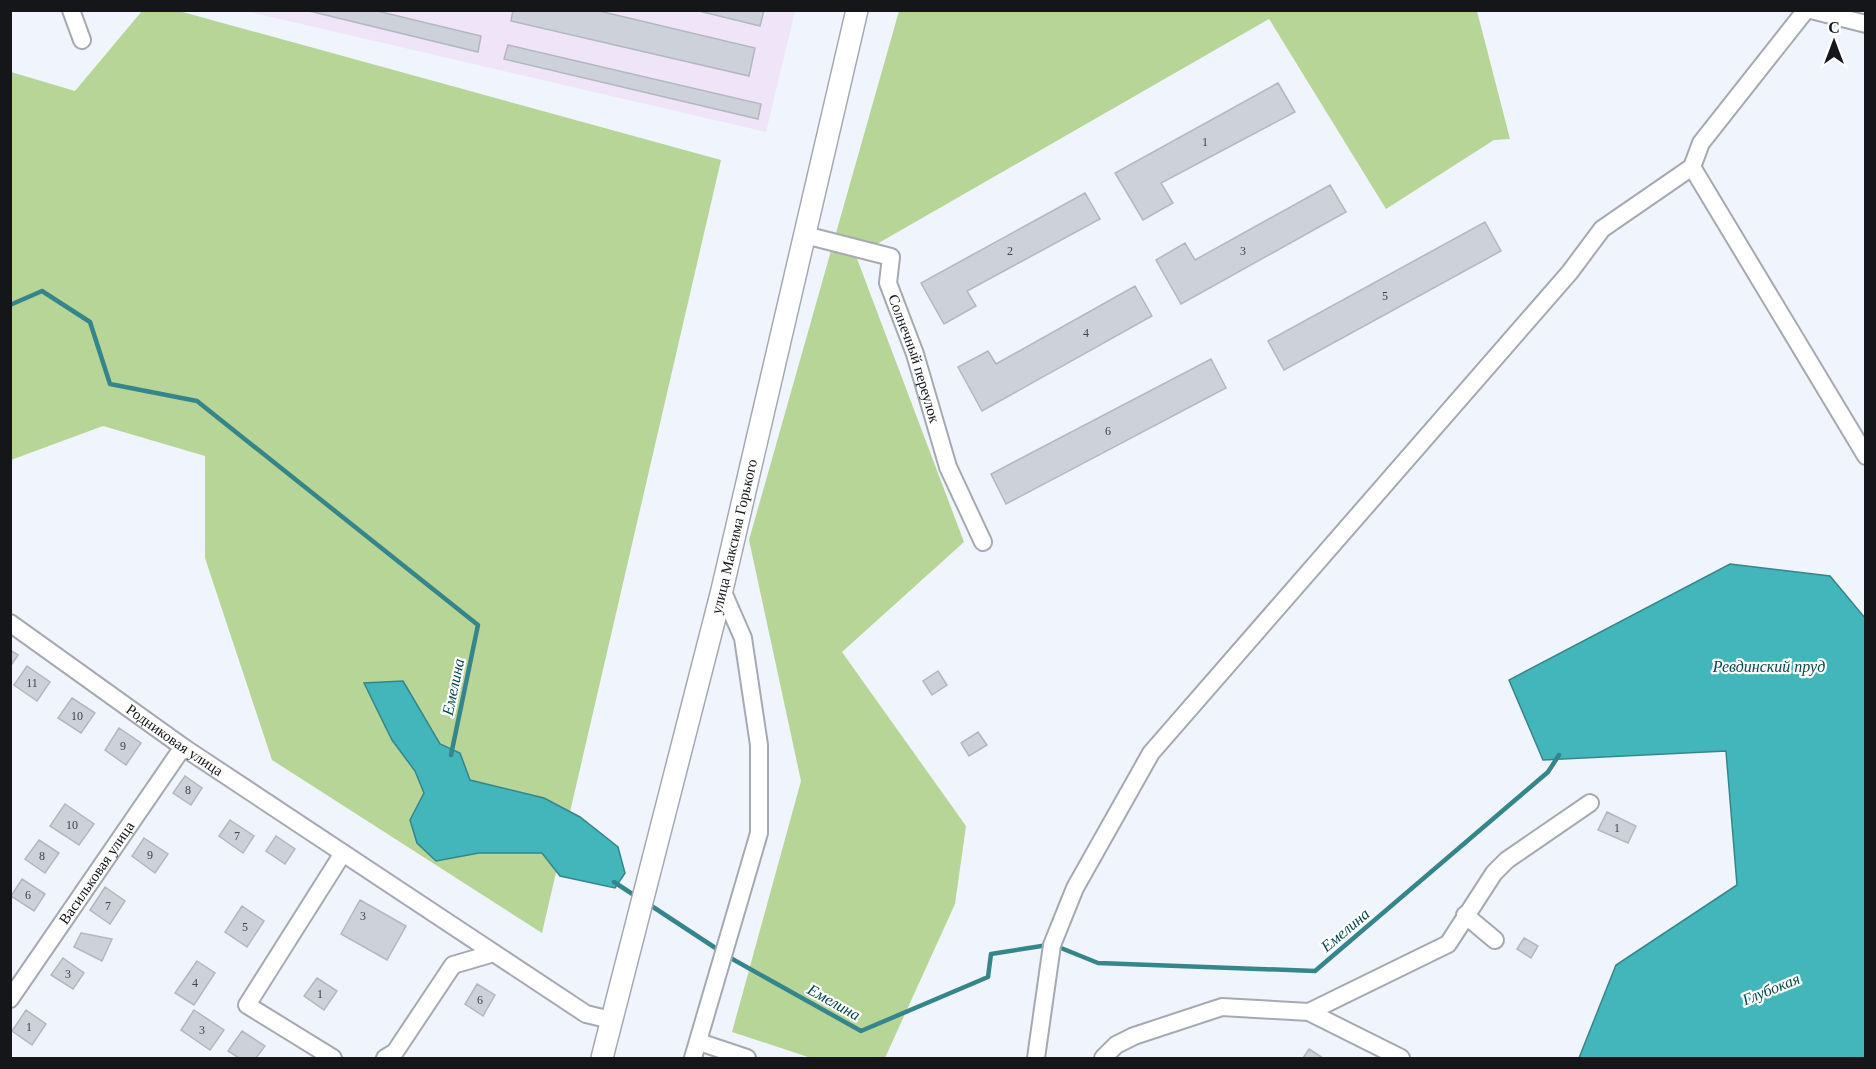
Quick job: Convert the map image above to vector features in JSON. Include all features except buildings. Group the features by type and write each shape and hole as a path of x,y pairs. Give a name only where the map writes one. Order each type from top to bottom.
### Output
{"main road":[{"name":"улица Максима Горького","path":"602,1059 610,1020 722,590 857,10"}],"street":[{"path":"71,10 82,40"},
{"path":"1038,1058 1052,945 1075,888 1151,753 1569,272 1602,230 1692,167 1701,143 1806,10"},
{"path":"1811,10 1866,24"},
{"path":"1692,167 1866,456"},
{"name":"Солнечный переулок","path":"805,235 891,257 888,283 915,354 948,467 982,542"},
{"path":"693,1059 759,834 759,746 745,649 743,638 722,590"},
{"name":"Родниковая улица","path":"10,624 183,747 586,1014 610,1020"},
{"name":"Васильковая улица","path":"10,999 183,747"},
{"path":"1309,1012 1448,944 1494,873 1507,860 1590,803"},
{"path":"333,1059 247,1005 343,853"},
{"path":"1465,915 1495,940"},
{"path":"385,1059 395,1052 453,965 494,953"},
{"path":"1103,1059 1116,1045 1134,1036 1222,1007 1309,1012 1401,1059"},
{"path":"699,1042 747,1059"}],"shaded area":[{"path":"245,11 795,11 766,132"}],"green space":[{"path":"142,11 179,11 721,160 542,933 272,760 205,558 205,456 103,426 11,460 11,72 75,91"},
{"path":"899,11 1477,11 1510,139 1494,140 1386,209 1269,19 856,256 964,542 842,652 966,826 955,904 885,1058 811,1058 732,1032 801,781 749,540"}],"water":[{"name":"Ревдинский пруд","path":"1730,564 1830,576 1865,618 1865,1058 1579,1058 1616,965 1737,885 1726,751 1543,760 1509,680"},
{"path":"403,681 440,744 460,753 470,780 544,798 580,817 618,847 625,873 615,888 560,876 542,853 479,853 436,861 417,843 410,820 424,793 415,771 392,740 364,683"}],"waterway":[{"name":"Емелина","path":"10,305 42,291 90,322 110,384 197,401 478,625 451,755"},
{"name":"Емелина","path":"1056,946 1098,963 1315,971 1548,772 1559,755"},
{"name":"Емелина","path":"614,882 637,897"},
{"name":"Емелина","path":"647,903 720,951"},
{"name":"Емелина","path":"727,956 861,1031 988,977 991,954 1048,945"}],"water label":[{"name":"Глубокая","path":"1771,989"}]}
